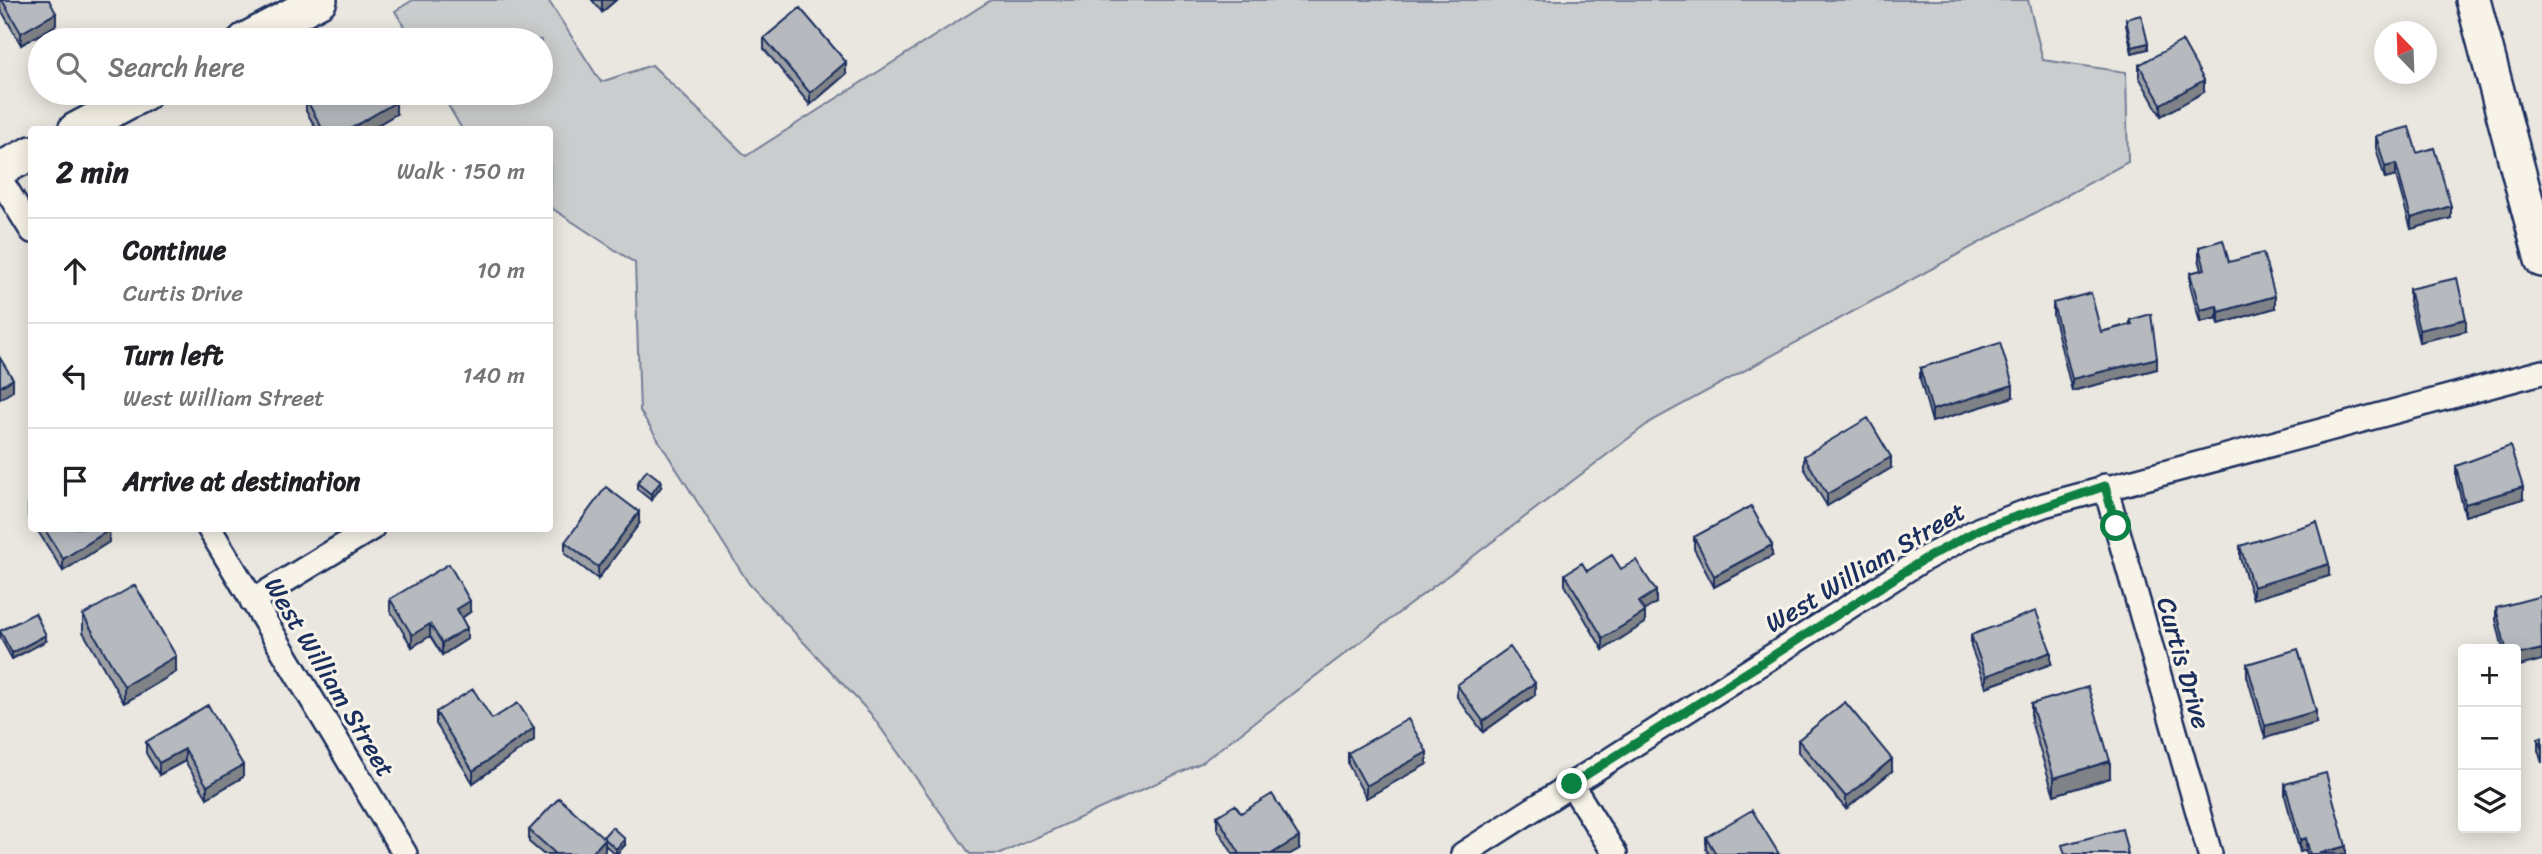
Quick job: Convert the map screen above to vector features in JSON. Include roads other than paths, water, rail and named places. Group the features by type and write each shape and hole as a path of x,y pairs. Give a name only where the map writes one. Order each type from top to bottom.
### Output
{"main road":[{"path":"268,28 320,0"},
{"path":"2473,0 2542,260"},
{"path":"83,126 122,105"},
{"path":"0,169 28,155"}],"street":[{"path":"0,179 28,224"},
{"name":"West William Street","path":"1463,854 1923,560 1980,529 2105,486 2542,372"},
{"name":"Curtis Drive","path":"2105,486 2210,854"},
{"name":"West William Street","path":"211,532 405,854"},
{"path":"252,601 365,532"},
{"path":"1572,784 1615,854"}]}
